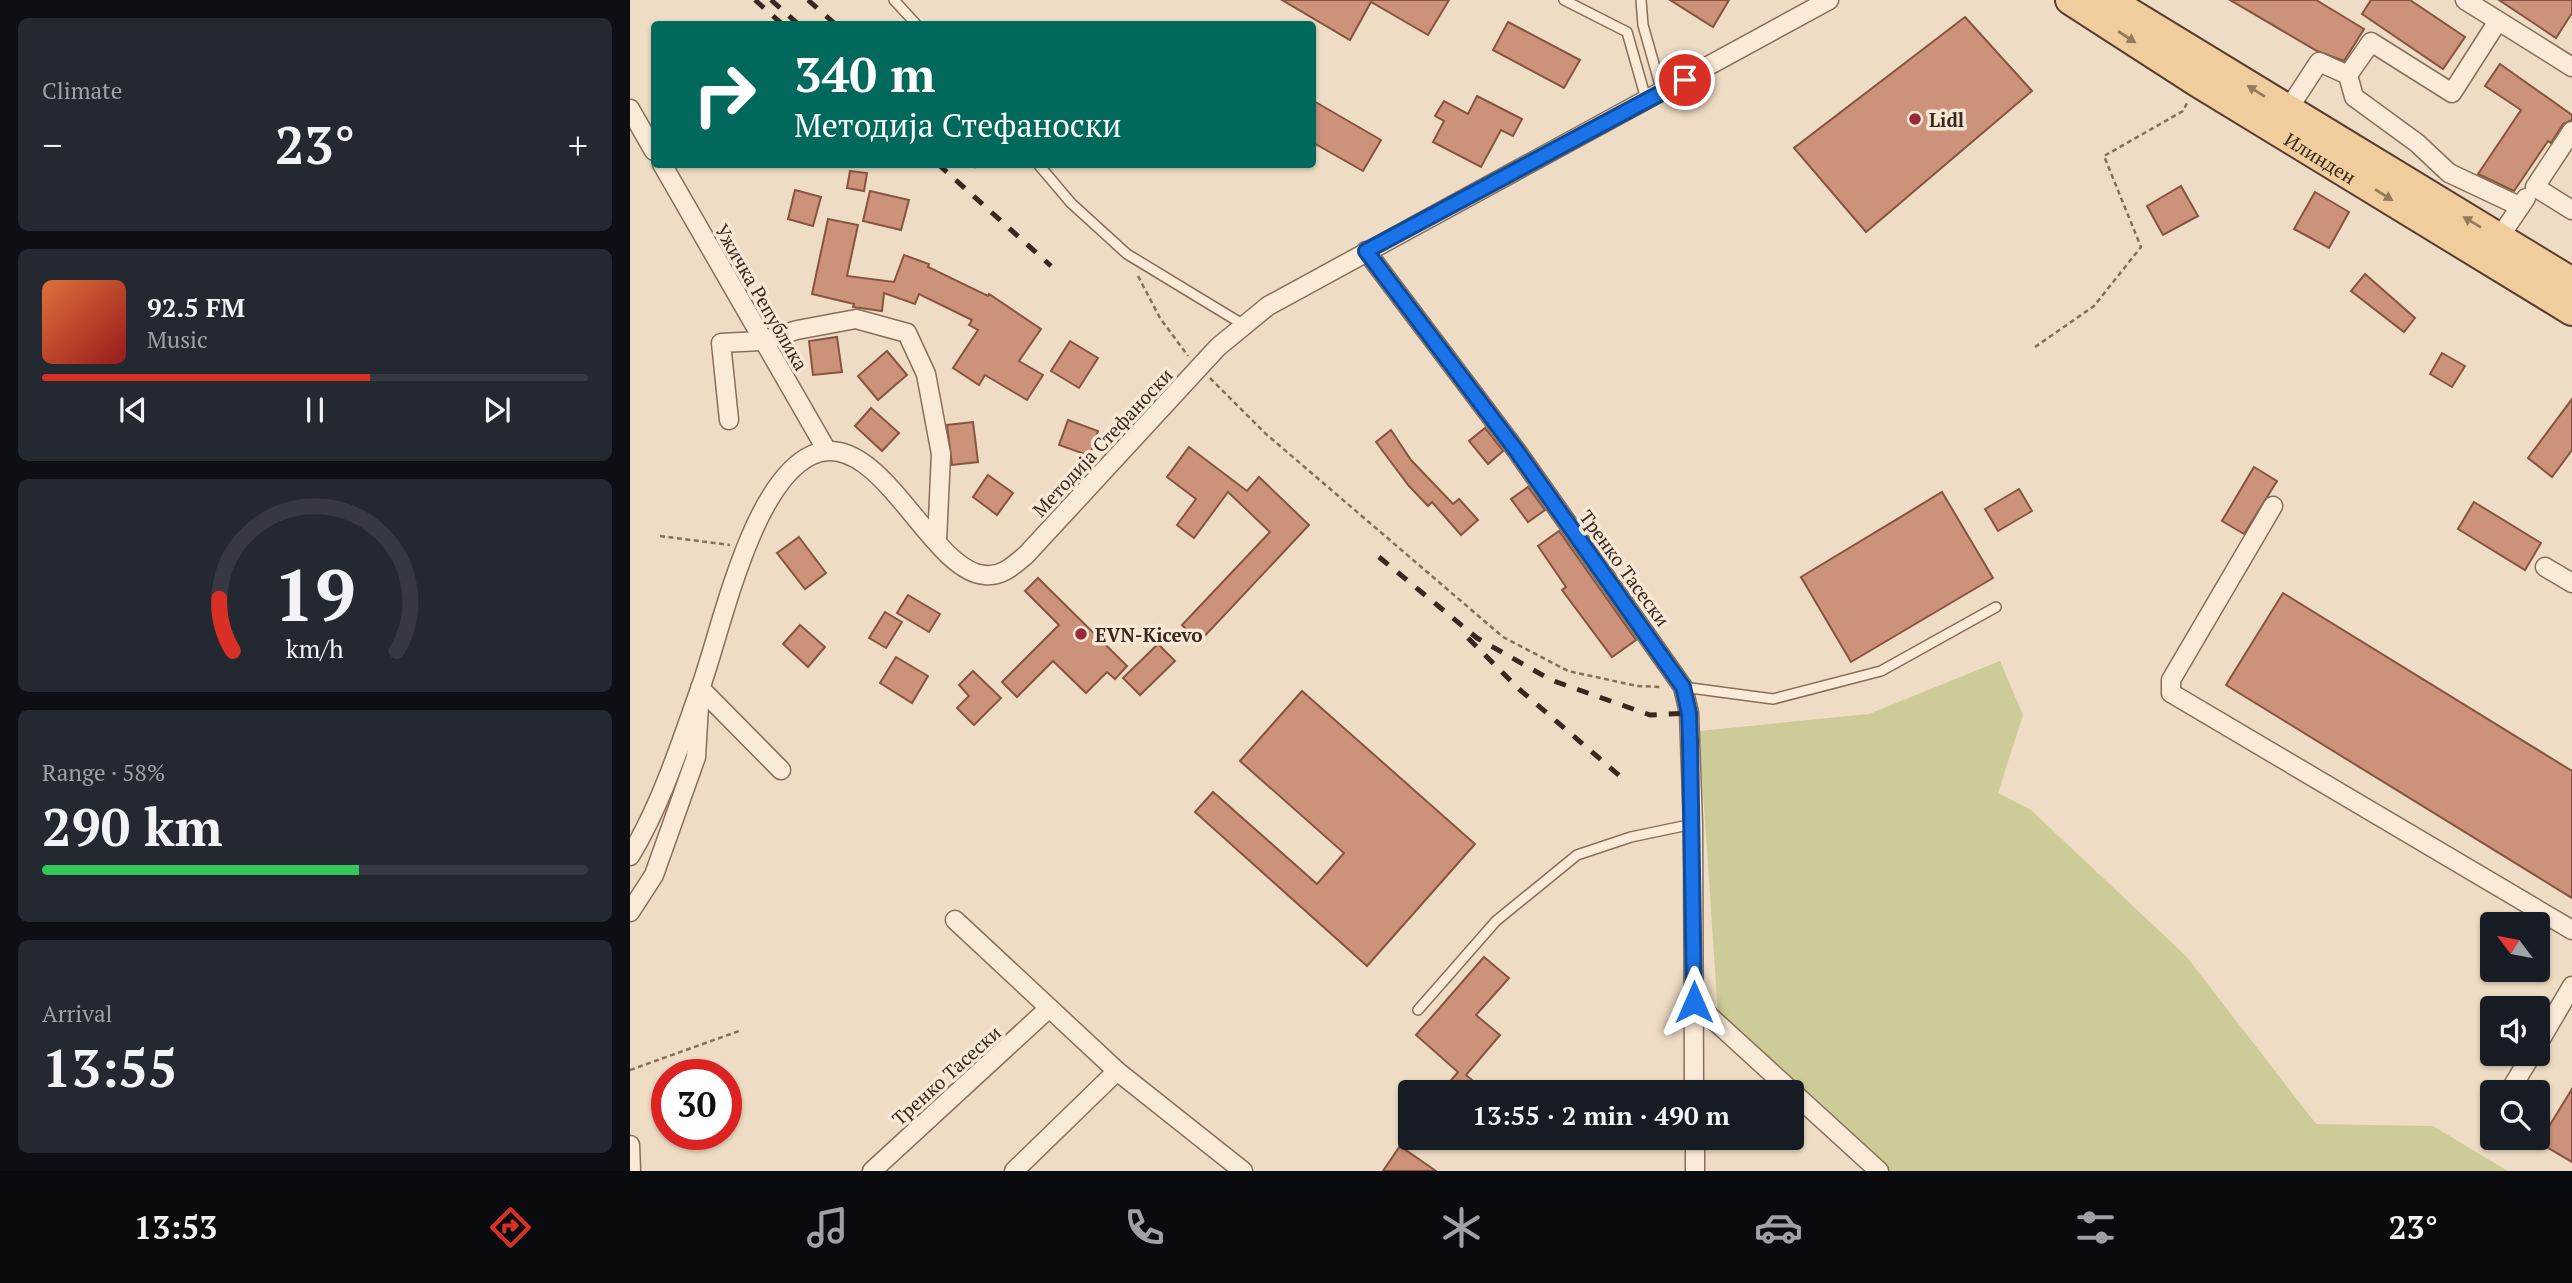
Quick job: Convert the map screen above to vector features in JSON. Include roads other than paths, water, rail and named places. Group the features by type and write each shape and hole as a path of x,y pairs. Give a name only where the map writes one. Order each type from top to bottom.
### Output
{"main road":[{"name":"Илинден","path":"2070,0 2197,82 2572,311"},
{"name":"Илинден","path":"2109,0 2287,111 2572,282"}],"street":[{"path":"2466,0 2572,67"},
{"name":"Методија Стефаноски","path":"826,449 848,453 871,472 965,570 985,576 1007,571 1026,555 1198,368 1268,306 1819,2"},
{"path":"2348,75 2371,42 2452,93 2498,21"},
{"path":"2287,111 2319,62 2348,75"},
{"path":"2348,75 2354,97 2417,143 2449,173 2519,206"},
{"path":"630,108 651,146"},
{"path":"2499,238 2572,131"},
{"name":"Ужичка Република","path":"664,168 761,341 826,449"},
{"path":"2535,187 2572,210"},
{"name":"Тренко Тасески","path":"1366,251 1516,450 1683,687 1689,713 1693,824 1694,1080"},
{"path":"729,420 721,343 761,341 797,330 856,319 907,333 926,374 941,454 937,541"},
{"path":"630,856 645,832 700,688 747,547 779,485 798,462 826,449"},
{"path":"2273,506 2171,680 2171,693 2572,930"},
{"path":"2545,567 2572,583"},
{"path":"700,688 781,770"},
{"path":"630,912 654,875 696,757 700,688"},
{"path":"955,920 1117,1071 1243,1171"},
{"path":"2550,1024 2572,986"},
{"path":"1694,1002 1873,1168"},
{"name":"Тренко Тасески","path":"872,1171 1048,1009"},
{"path":"1014,1171 1117,1071"},
{"path":"630,1145 631,1171"},
{"path":"1695,1150 1695,1171"}],"lane":[{"path":"894,0 913,21"},
{"path":"1564,0 1627,32 1654,95"},
{"path":"1641,0 1654,95"},
{"path":"1627,32 1643,25"},
{"path":"1041,168 1071,203 1128,254 1244,325"},
{"path":"1683,687 1773,699 1881,671 1996,607"},
{"path":"1418,1010 1496,921 1577,855 1631,837 1693,824"}],"railway":[{"path":"755,0 779,21"},
{"path":"771,0 795,21"},
{"path":"808,0 832,21"},
{"path":"942,168 1051,266"},
{"path":"1379,557 1477,638 1551,680 1650,715 1689,713"},
{"path":"1468,638 1519,689 1621,777"}],"place":[{"name":"Lidl","path":"1915,119"},
{"name":"EVN-Kicevo","path":"1081,634"}]}
